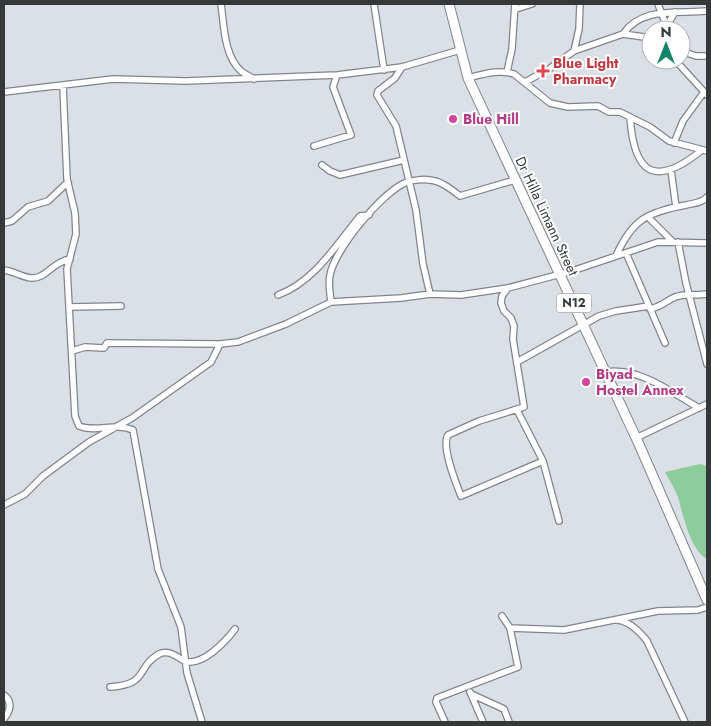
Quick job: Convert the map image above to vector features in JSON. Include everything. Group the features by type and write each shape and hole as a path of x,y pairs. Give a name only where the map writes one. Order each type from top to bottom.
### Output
{"highway":[{"name":"Dr Hilla Limann Street","path":"449,4 468,78 514,180 584,324 706,594"}],"street":[{"path":"221,4 226,41 233,59 240,71 254,79"},
{"path":"374,4 384,70"},
{"path":"507,72 516,6 532,4"},
{"path":"574,50 581,4"},
{"path":"658,4 664,20"},
{"path":"623,34 635,20 661,13 707,11"},
{"path":"671,20 675,12"},
{"path":"525,82 549,69 574,50 623,34 641,35"},
{"path":"4,92 113,79 186,81 337,75 402,67 460,50"},
{"path":"691,54 707,56"},
{"path":"402,67 395,78 378,91 377,95 396,126 416,210 423,264 430,294"},
{"path":"674,143 683,121 706,94 684,70"},
{"path":"468,78 488,72 507,72 525,82 550,103 568,107 598,106 609,112 620,112 674,143 704,150"},
{"path":"314,146 351,135 333,87 337,75"},
{"path":"63,86 68,182 75,213 76,234 67,270 75,416 79,426 87,429 114,426 133,430"},
{"path":"630,117 634,150 641,164 653,170 670,170 704,150"},
{"path":"682,145 691,158"},
{"path":"322,165 330,172 340,175 404,160"},
{"path":"670,170 676,207"},
{"path":"331,302 330,274 336,260 350,236 391,192 408,182 430,180 446,185 460,196 514,180"},
{"path":"4,222 12,220 28,207 48,201 68,182"},
{"path":"616,256 626,234 635,224 676,207 700,202 707,197"},
{"path":"278,295 289,291 316,270 360,216 369,215"},
{"path":"648,217 675,242 707,364"},
{"path":"72,352 85,348 104,348 107,344 220,344 238,342 286,324 331,302 430,294 461,295 508,288 559,274 658,242 707,243"},
{"path":"626,253 665,343"},
{"path":"4,270 32,278 45,274 60,261 70,259"},
{"path":"508,288 502,296 501,303 514,326 513,339 525,405 522,409 479,421 446,438 447,454 461,496 543,461"},
{"path":"517,362 540,351 554,340 599,316 616,311 662,306 676,296 707,294"},
{"path":"69,307 121,306"},
{"path":"4,505 25,494 43,476 89,442 114,426 132,418 211,362 220,344"},
{"path":"606,372 621,370 656,382 699,408"},
{"path":"636,438 707,404"},
{"path":"518,410 543,461 558,521"},
{"path":"132,418 158,569 181,627 184,660 202,722"},
{"path":"87,429 89,442"},
{"path":"510,628 564,630 658,611 698,610 707,607"},
{"path":"444,722 436,702 437,698 518,667 510,628 502,616"},
{"path":"615,620 624,621 640,632 647,641 685,722"},
{"path":"110,687 132,684 161,654 168,652 184,660 194,662 224,643 235,629"},
{"path":"467,687 483,722"},
{"path":"4,694 9,700 10,706 4,719"},
{"path":"471,694 504,710 508,722"}],"green space":[{"path":"700,464 707,466 707,557 705,558 691,538 678,497 665,472"}],"place":[{"name":"Blue Light Pharmacy","path":"543,71"},
{"name":"Blue Hill","path":"453,119"},
{"name":"Biyad Hostel Annex","path":"586,382"}]}
